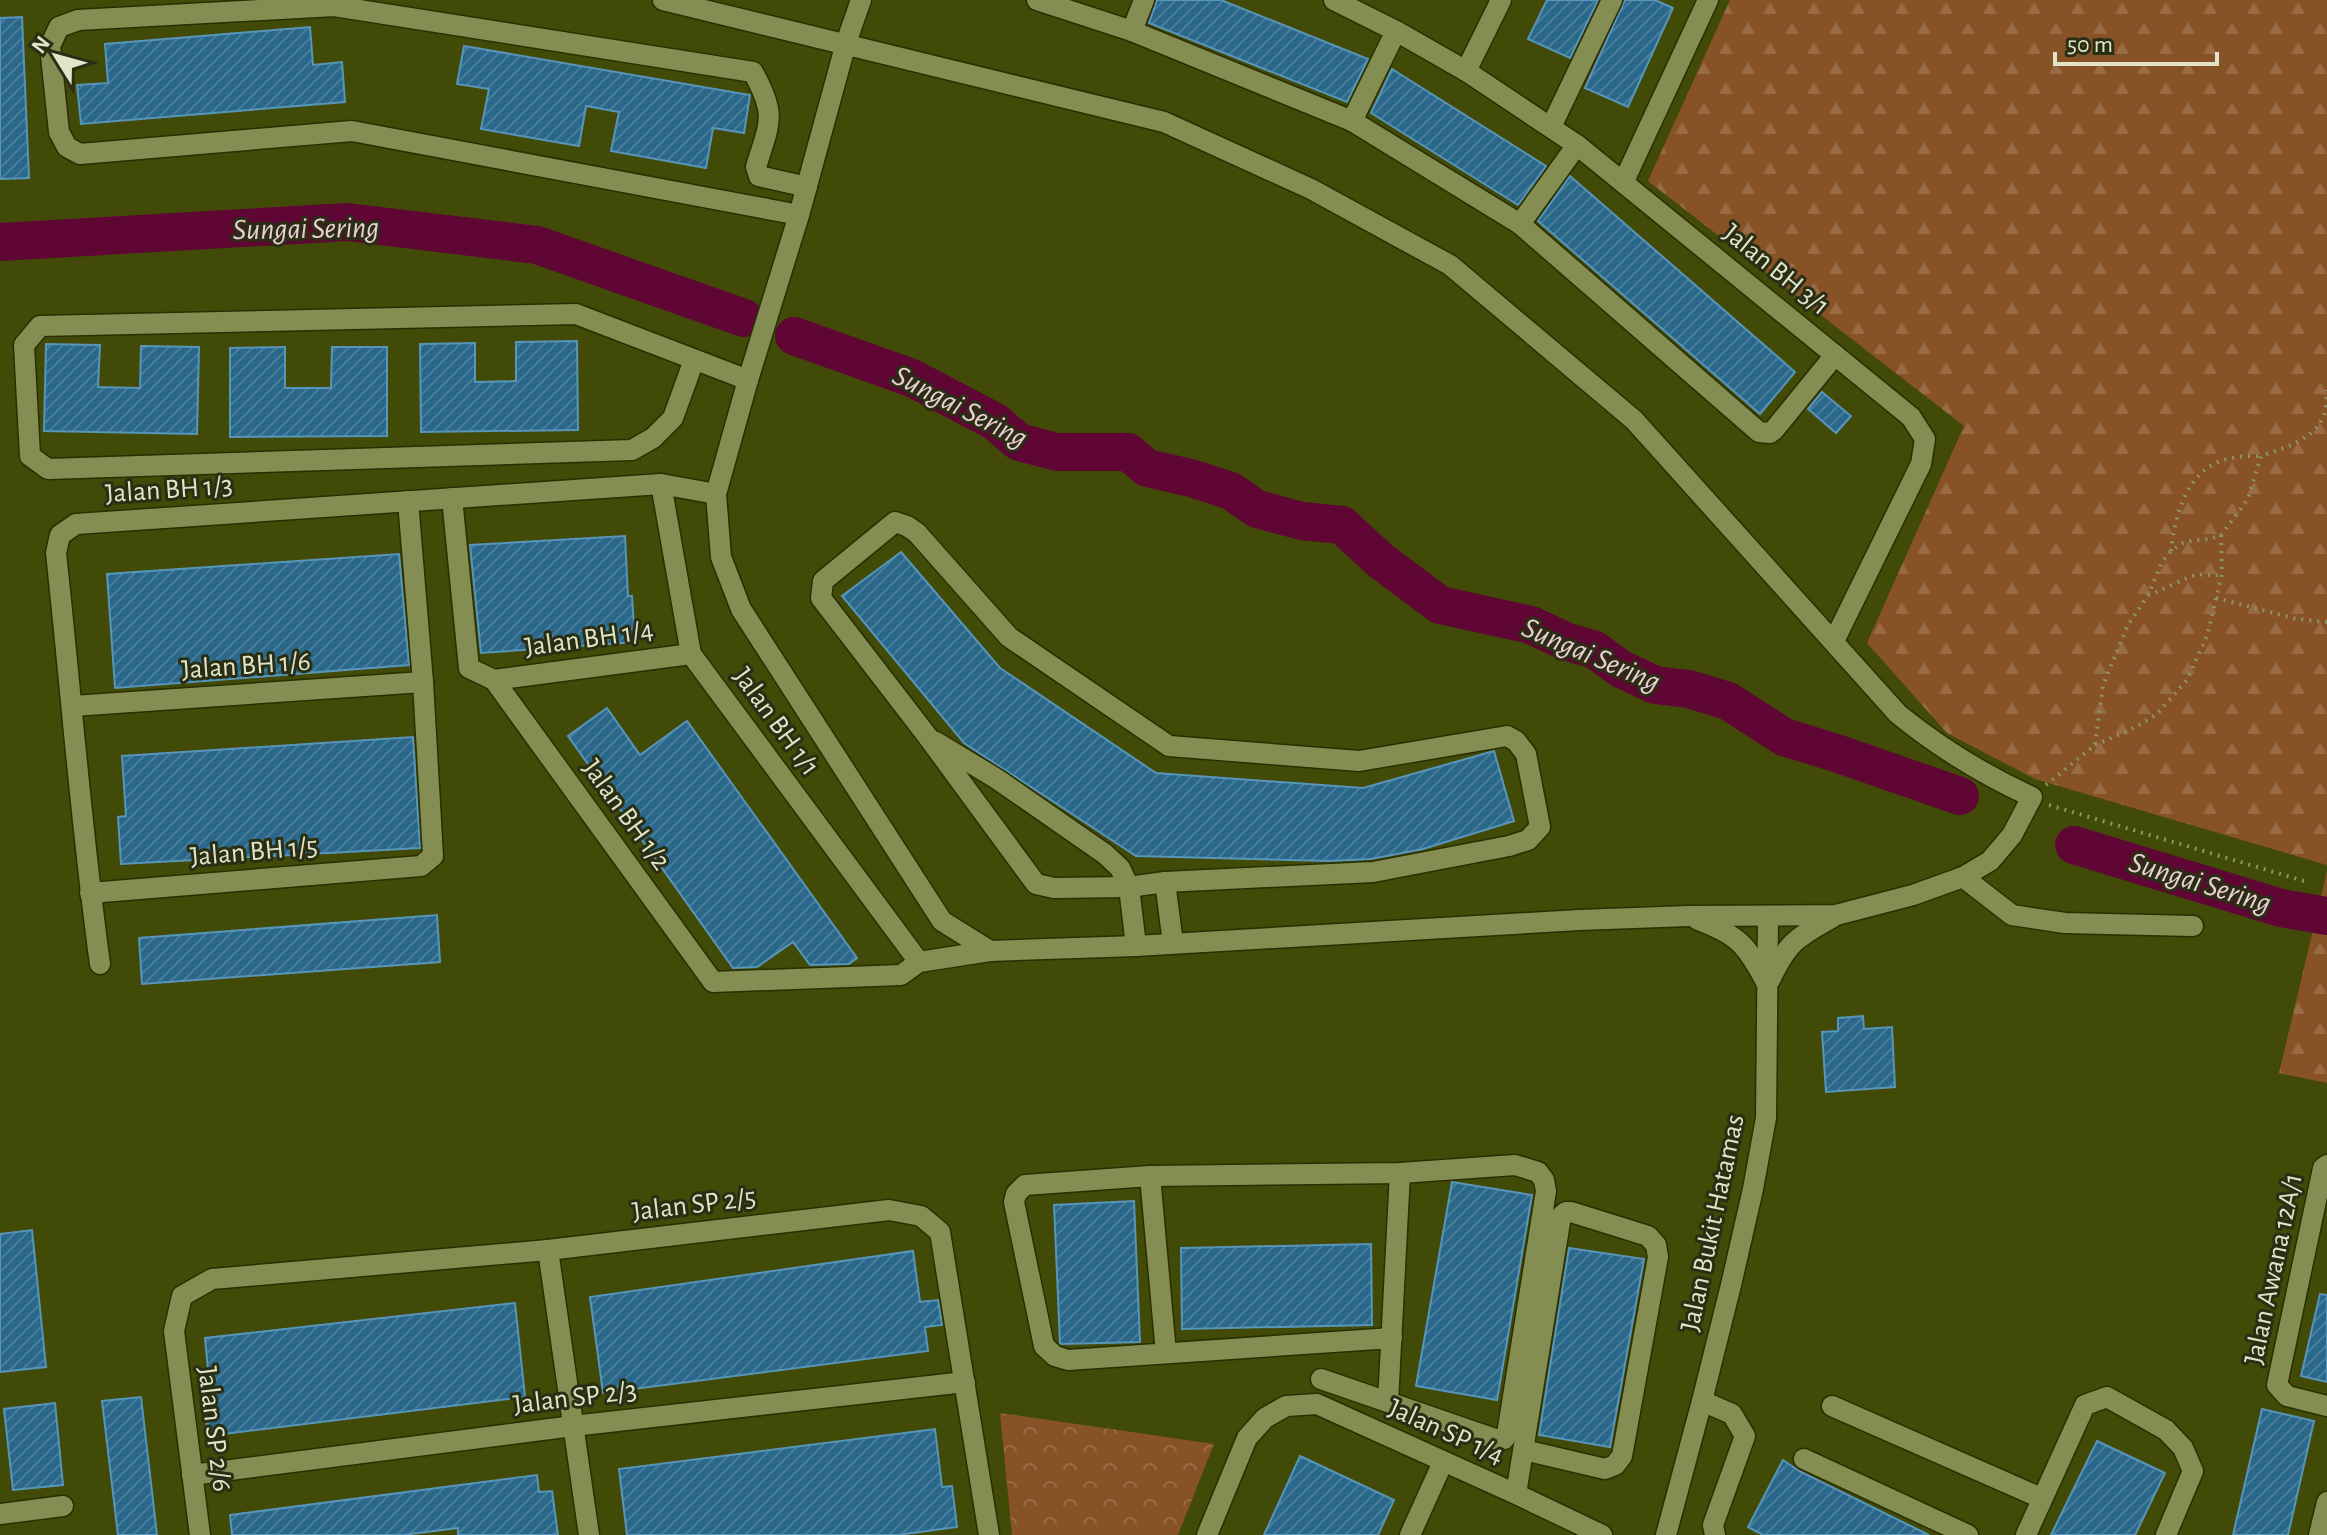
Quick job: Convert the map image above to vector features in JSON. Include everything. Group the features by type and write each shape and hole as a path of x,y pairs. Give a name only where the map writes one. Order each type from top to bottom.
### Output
{"street":[{"path":"663,0 1164,122 1311,189 1450,265 1634,420 1898,714 1938,746 1979,772 2032,797 2012,835 1990,861 1963,877 1913,895 1836,915 1579,920 1136,946 990,951 919,962"},
{"path":"861,0 716,494 721,557 741,609 942,921 990,951"},
{"path":"1037,0 1132,31 1352,121 1520,224 1759,432 1770,433 1774,430 1835,355"},
{"path":"1132,31 1144,0"},
{"name":"Jalan BH 3/1","path":"1334,0 1466,71 1577,145 1911,417 1925,439 1921,464 1834,641"},
{"path":"1466,71 1501,0"},
{"path":"1551,127 1612,0"},
{"path":"1624,181 1708,0"},
{"path":"799,215 352,131 80,154 67,147 59,132 50,46 59,27 78,20 334,6 753,72 767,98 770,119 757,173 807,187"},
{"path":"1352,121 1396,31"},
{"path":"1520,224 1577,145"},
{"path":"694,360 673,418 653,438 632,450 48,469 30,456 24,345 40,326 576,314 748,380"},
{"name":"Jalan BH 1/3","path":"100,964 56,553 60,535 76,524 661,484 716,494"},
{"name":"Jalan BH 1/1","path":"661,484 691,654 919,962"},
{"name":"Jalan BH 1/2","path":"452,498 469,668 494,680 713,982 901,975 919,962"},
{"path":"408,501 423,682"},
{"path":"895,522 907,526 917,533 1009,637 1169,746 1359,761 1507,736 1516,741 1526,754 1540,827 1528,840 1373,872 1165,882 1129,887 1054,888 1036,884 821,598 823,581 895,522"},
{"name":"Jalan BH 1/4","path":"494,680 691,654"},
{"name":"Jalan BH 1/6","path":"73,706 423,682"},
{"name":"Jalan BH 1/5","path":"90,893 421,866 433,856 423,682"},
{"path":"928,737 997,779 1105,854 1120,868 1129,887 1136,946"},
{"path":"1963,877 2012,915 2065,923 2193,926"},
{"path":"1165,882 1173,943"},
{"path":"1768,985 1791,942 1836,915"},
{"path":"1689,916 1734,936 1753,958 1768,985"},
{"name":"Jalan Bukit Hatamas","path":"1666,1535 1753,1189 1766,1118 1768,917"},
{"path":"1321,1379 1498,1440 1504,1439 1546,1191 1544,1180 1538,1172 1515,1165 1400,1173 1150,1176 1025,1185 1016,1194 1014,1202 1044,1346 1055,1356 1068,1360 1392,1338"},
{"name":"Jalan Awana 12A/1","path":"2327,1165 2323,1168 2277,1385 2287,1396 2327,1406"},
{"path":"1388,1402 1400,1173"},
{"path":"1150,1176 1166,1353"},
{"name":"Jalan SP 2/5","path":"174,1331 182,1296 212,1279 548,1250 889,1210 921,1216 940,1232 989,1535"},
{"path":"1516,1494 1561,1216 1571,1212 1648,1236 1656,1245 1658,1257 1622,1456 1615,1465 1605,1469 1524,1450"},
{"path":"548,1250 589,1535"},
{"name":"Jalan SP 2/6","path":"174,1331 200,1535"},
{"path":"1207,1535 1247,1438 1265,1418 1286,1406 1317,1404 1328,1342"},
{"name":"Jalan SP 2/3","path":"192,1475 573,1426 965,1382"},
{"path":"2026,1535 2085,1405 2107,1397 2166,1430 2183,1448 2193,1471 2166,1535"},
{"path":"1702,1401 1732,1414 1745,1436 1713,1525 1715,1535"},
{"name":"Jalan SP 1/4","path":"1317,1404 1602,1535"},
{"path":"1832,1406 2041,1498"},
{"path":"1804,1459 1968,1535"},
{"path":"1410,1535 1443,1462"},
{"path":"2319,1535 2327,1502"},
{"path":"0,1514 63,1506"}],"path":[{"path":"2171,551 2174,523 2186,492 2205,469 2227,459 2261,456 2311,434 2325,415 2327,390"},
{"path":"2095,745 2103,685 2128,625 2148,595 2162,562 2183,543 2221,535 2248,499 2261,456"},
{"path":"2221,535 2222,574 2207,636 2187,680 2156,715 2095,745 2032,797 2304,881"},
{"path":"2148,595 2188,577 2222,574"},
{"path":"2216,598 2297,619 2327,622"}],"green space":[{"path":"1730,0 2327,0 2327,865 2035,779 1947,733 1867,643 1964,426 1648,181"},
{"path":"2327,871 2327,1083 2279,1073"},
{"path":"1000,1413 1214,1444 1178,1535 1012,1535"}],"building":[{"path":"1157,0 1221,0 1368,59 1347,102 1149,23"},
{"path":"1547,0 1598,0 1570,58 1528,39"},
{"path":"1625,0 1655,0 1673,8 1628,107 1585,88"},
{"path":"22,17 29,178 0,179 0,18"},
{"path":"310,27 313,65 342,62 345,102 81,124 77,85 108,83 105,44"},
{"path":"464,46 750,95 744,133 713,128 706,168 611,151 619,112 586,106 579,146 481,129 489,89 457,84"},
{"path":"1392,69 1546,166 1518,205 1371,113"},
{"path":"1570,176 1795,372 1760,414 1538,221"},
{"path":"577,341 578,430 421,432 420,344 475,343 475,382 516,381 516,342"},
{"path":"46,344 100,345 98,387 140,388 141,346 199,347 197,434 44,431"},
{"path":"285,347 285,388 331,388 332,347 387,347 387,436 230,437 230,348"},
{"path":"1822,392 1851,416 1836,433 1808,409"},
{"path":"625,536 628,596 632,596 635,642 481,653 470,545"},
{"path":"901,552 1000,668 1156,773 1363,788 1494,751 1514,821 1423,849 1371,859 1329,861 1136,856 964,743 842,596"},
{"path":"399,554 409,665 115,688 107,574"},
{"path":"607,708 640,755 687,721 857,958 849,964 810,965 793,942 757,967 733,968 568,736"},
{"path":"413,737 420,848 121,864 118,817 126,816 122,756"},
{"path":"437,915 440,962 142,984 139,938"},
{"path":"1863,1016 1864,1029 1892,1027 1895,1087 1826,1092 1822,1032 1838,1031 1838,1018"},
{"path":"1452,1182 1532,1195 1497,1400 1416,1386"},
{"path":"1134,1201 1140,1342 1060,1343 1054,1205"},
{"path":"32,1230 46,1367 0,1372 0,1234"},
{"path":"1371,1244 1372,1325 1182,1329 1181,1248"},
{"path":"1569,1248 1644,1259 1610,1447 1539,1435"},
{"path":"913,1251 920,1302 938,1300 942,1325 925,1327 928,1351 603,1393 590,1297"},
{"path":"2320,1294 2327,1295 2327,1382 2301,1376"},
{"path":"515,1303 525,1397 208,1436 203,1393 210,1392 205,1338"},
{"path":"141,1397 157,1535 118,1535 102,1401"},
{"path":"55,1403 63,1485 13,1490 4,1409"},
{"path":"2262,1409 2314,1421 2288,1535 2233,1535"},
{"path":"935,1429 942,1487 952,1486 957,1527 898,1535 627,1535 619,1469"},
{"path":"2097,1441 2165,1473 2135,1535 2051,1535"},
{"path":"1300,1456 1394,1500 1378,1535 1264,1535"},
{"path":"1783,1460 1799,1471 1929,1535 1763,1535 1748,1527"},
{"path":"537,1475 539,1492 552,1491 558,1535 458,1535 458,1528 403,1535 232,1535 230,1515"}],"waterway":[{"name":"Sungai Sering","path":"0,242 347,222 537,245 744,318"},
{"name":"Sungai Sering","path":"794,336 912,378 994,421 1019,442 1057,452 1128,452 1147,468 1231,491 1257,509 1302,521 1342,525 1381,561 1440,605 1531,625 1565,641 1595,650 1621,669 1655,685 1689,689 1728,701 1784,737 1960,796"},
{"name":"Sungai Sering","path":"2074,845 2281,908 2327,916"}]}
